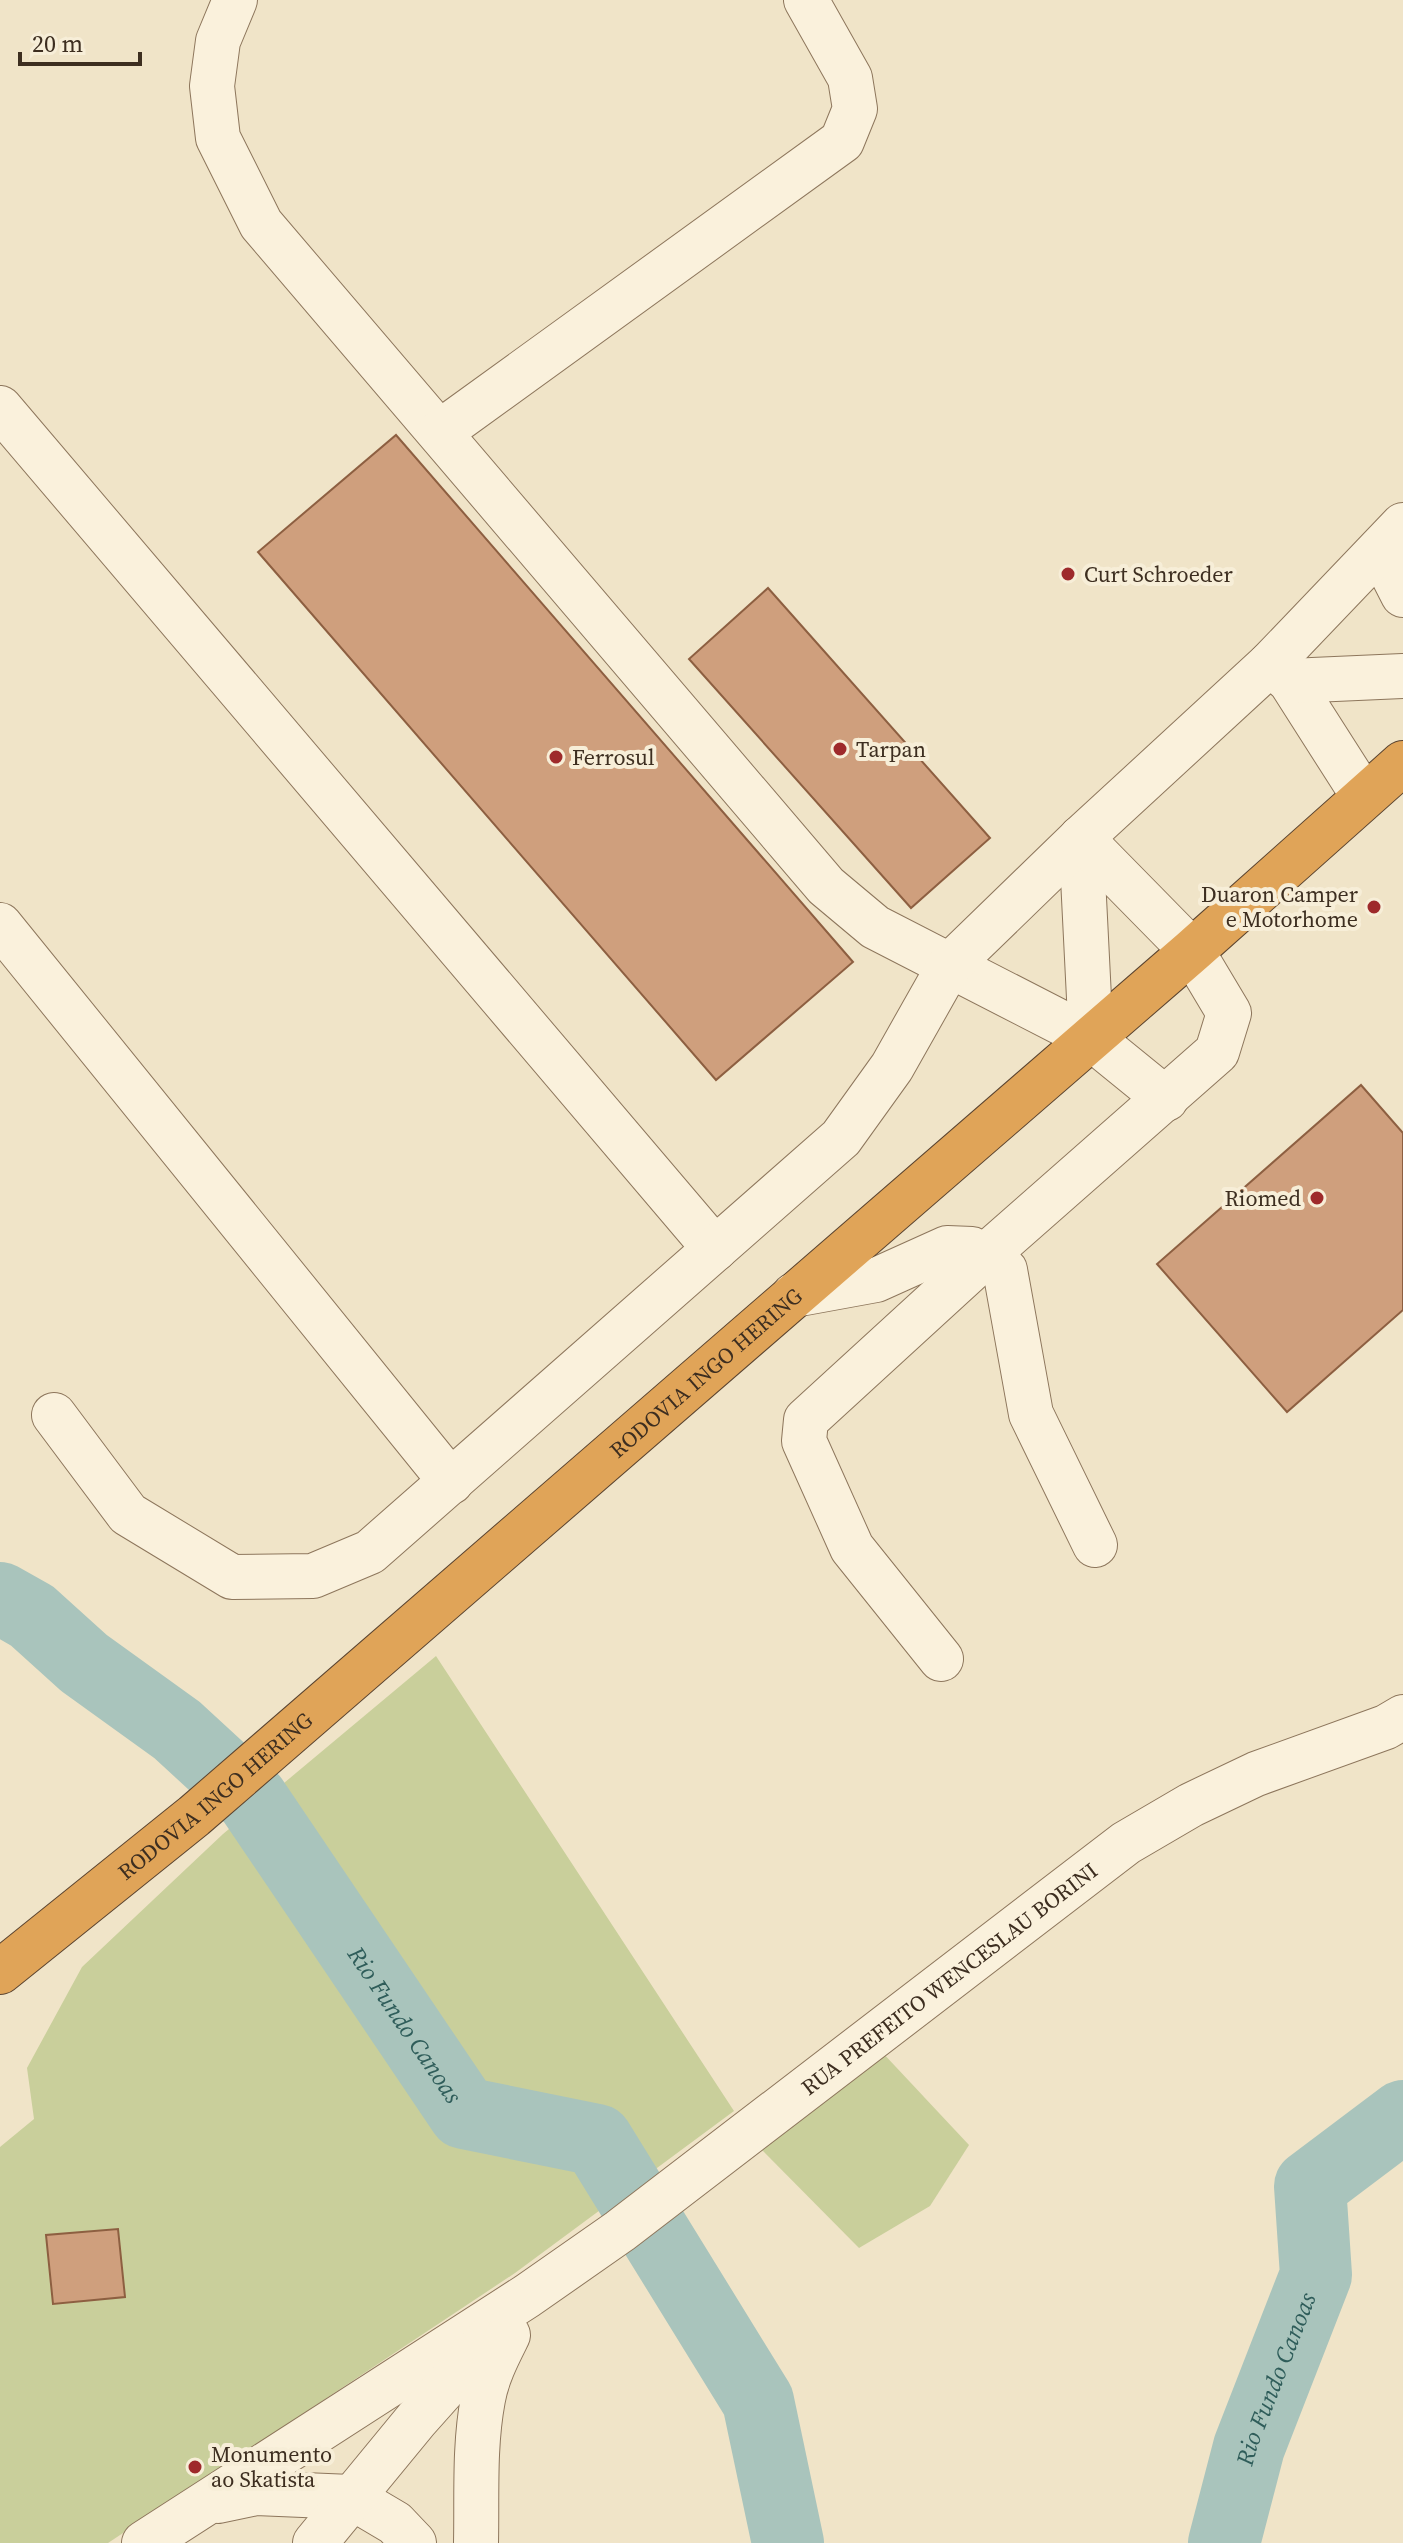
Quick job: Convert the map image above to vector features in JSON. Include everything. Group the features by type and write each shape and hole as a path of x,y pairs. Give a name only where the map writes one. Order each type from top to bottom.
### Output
{"highway":[{"name":"RODOVIA INGO HERING","path":"0,1972 194,1816 1192,951 1403,763"}],"street":[{"path":"235,0 218,41 212,86 218,138 261,224 826,886 875,927 1091,1038 1166,1099"},
{"path":"440,432 842,141 855,109 850,78 806,0"},
{"path":"0,408 715,1249"},
{"path":"1392,538 1403,595"},
{"path":"54,1415 128,1514 232,1577 313,1576 370,1552 841,1138 892,1067 949,966 1081,838 1280,673 1392,538"},
{"path":"1280,673 1403,676"},
{"path":"1280,673 1364,797"},
{"path":"941,1659 852,1548 804,1441 806,1420 984,1257 1217,1052 1229,1013 1192,951 1081,838"},
{"path":"1081,838 1091,1038"},
{"path":"0,925 451,1482"},
{"path":"794,1295 876,1280 947,1248 972,1249 1005,1270 1031,1414 1095,1545"},
{"name":"RUA PREFEITO WENCESLAU BORINI","path":"144,2543 527,2296 620,2231 1126,1843 1191,1805 1256,1774 1386,1727 1403,1717"},
{"path":"476,2543 478,2431 483,2397 492,2369 527,2296"},
{"name":"RUA PREFEITO WENCESLAU BORINI","path":"315,2543 351,2497 527,2296"},
{"path":"204,2505 256,2493 351,2497 395,2523 414,2543"}],"green space":[{"path":"436,1656 734,2111 515,2273 108,2543 0,2543 0,2147 34,2119 27,2068 82,1967 223,1834"},
{"path":"880,2050 969,2145 930,2206 859,2248 762,2150"}],"building":[{"name":"Ferrosul","path":"396,435 853,962 716,1080 258,552"},
{"name":"Tarpan","path":"768,588 990,838 911,908 689,659"},
{"name":"Riomed","path":"1361,1085 1403,1133 1403,1310 1287,1412 1157,1264"},
{"path":"118,2229 125,2297 53,2304 46,2235"}],"waterway":[{"name":"Rio Fundo Canoas","path":"0,1598 32,1616 84,1663 177,1730 252,1799 464,2113 597,2140 758,2401 788,2543"},
{"name":"Rio Fundo Canoas","path":"1224,2543 1249,2447 1316,2275 1310,2186 1403,2116"}],"place":[{"name":"Curt Schroeder","path":"1068,574"},
{"name":"Tarpan","path":"840,749"},
{"name":"Ferrosul","path":"556,757"},
{"name":"Duaron Camper e Motorhome","path":"1374,907"},
{"name":"Riomed","path":"1317,1198"},
{"name":"Monumento ao Skatista","path":"195,2467"}]}
